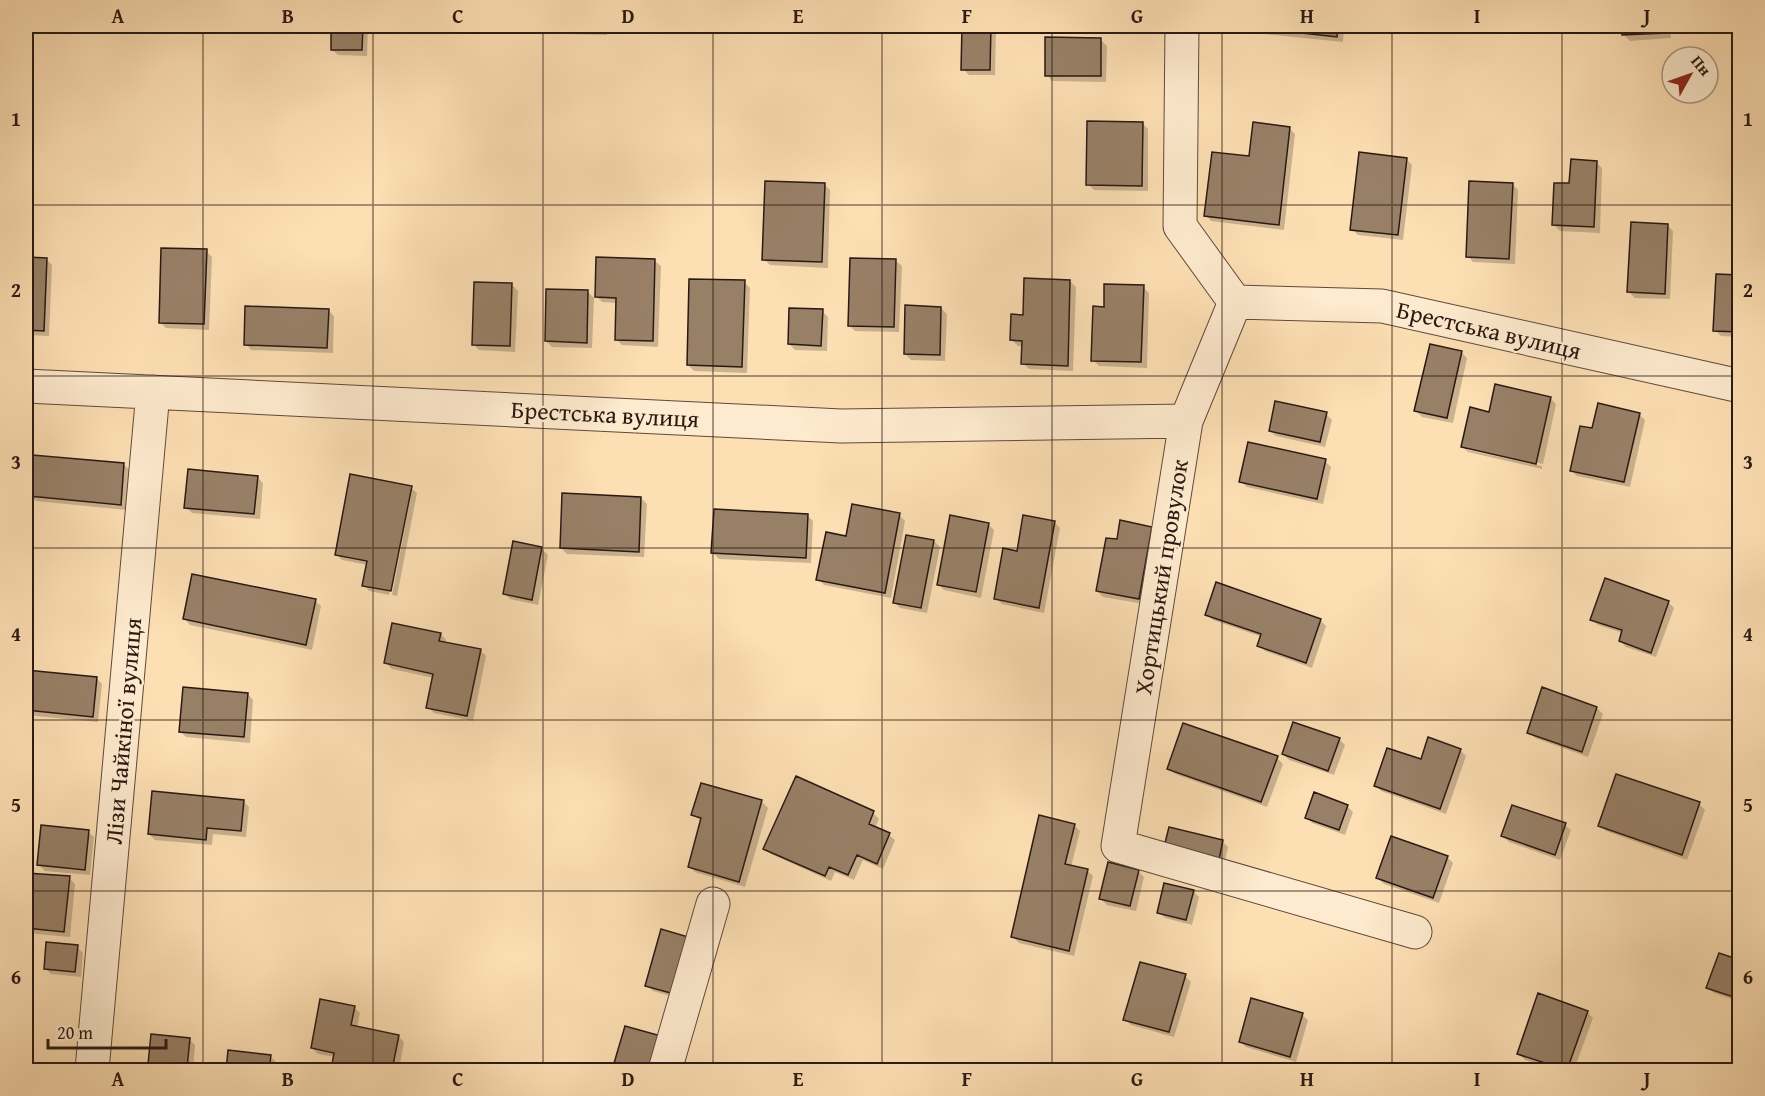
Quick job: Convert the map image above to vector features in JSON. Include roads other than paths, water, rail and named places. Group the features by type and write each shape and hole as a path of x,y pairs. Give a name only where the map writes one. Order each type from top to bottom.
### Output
{"street":[{"path":"1182,26 1180,226 1235,302"},
{"name":"Брестська вулиця","path":"1235,302 1382,306 1740,386"},
{"name":"Хортицький провулок","path":"1235,302 1186,421 1118,846 1415,932"},
{"name":"Брестська вулиця","path":"26,386 841,426 1186,421"},
{"name":"Лізи Чайкіної вулиця","path":"92,1071 153,392"},
{"path":"665,1071 712,903"}]}
